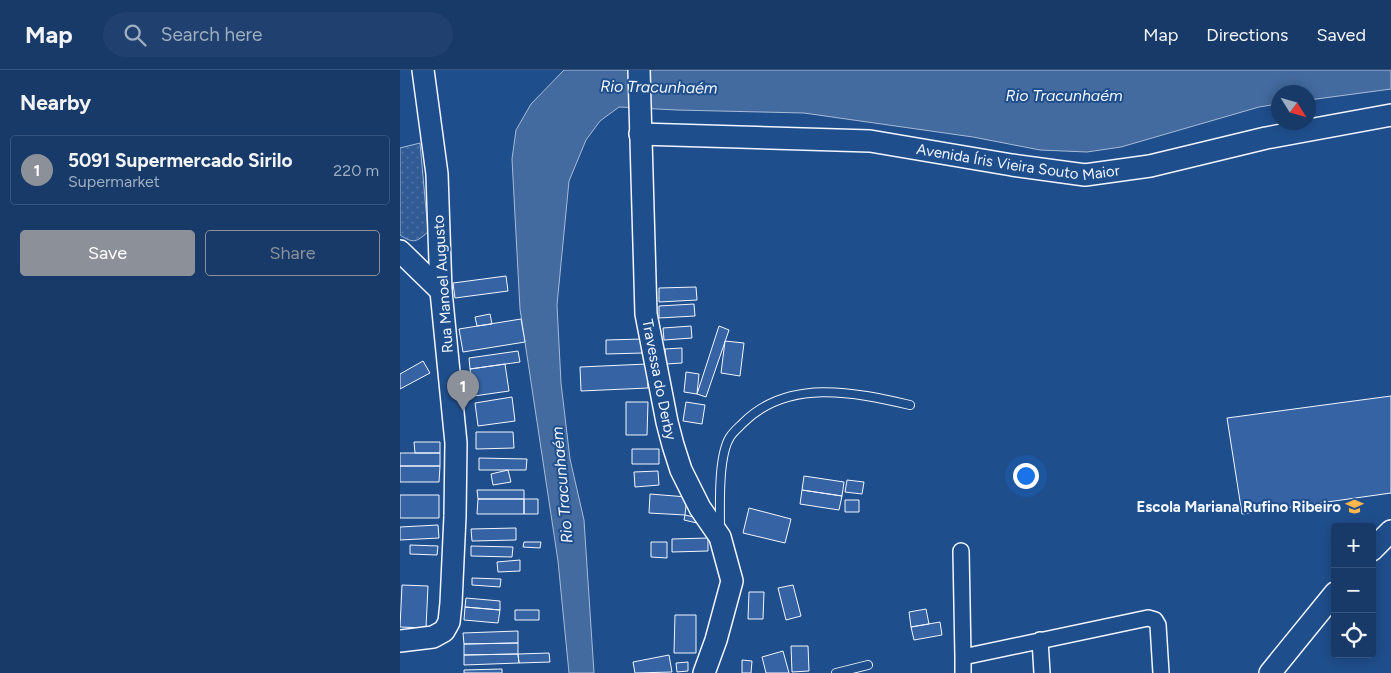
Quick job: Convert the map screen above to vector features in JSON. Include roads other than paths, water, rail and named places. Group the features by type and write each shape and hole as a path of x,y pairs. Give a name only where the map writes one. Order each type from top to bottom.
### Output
{"street":[{"name":"Rua Manoel Augusto","path":"400,640 433,637 444,631 450,616 455,516 456,443 441,291 437,174 423,70"},
{"name":"Travessa do Derby","path":"638,70 646,314 667,422 681,470 700,508 720,537 732,581 716,640 704,673"},
{"name":"Avenida Íris Vieira Souto Maior","path":"640,127 870,142 1085,175 1150,166 1266,138 1391,115"},
{"path":"400,251 441,291"},
{"path":"1376,546 1391,531"},
{"path":"961,551 963,673"},
{"path":"1270,673 1331,598"},
{"path":"963,657 1148,618 1155,620 1158,625 1161,673"},
{"path":"1040,640 1042,673"}],"lane":[{"path":"720,537 721,464 729,437 754,412 782,398 820,392 865,395 910,405"},
{"path":"836,673 868,665"}],"water":[{"name":"Rio Tracunhaém","path":"564,70 1391,70 1391,89 1316,99 1316,85 1271,85 1271,105 1121,147 1087,152 1040,150 973,137 804,113 619,107 600,121 586,140 569,181 557,305 561,383 570,459 584,520 594,673 569,673 558,561 520,309 512,159 516,130 531,104"}],"place":[{"name":"5091 Supermercado Sirilo","path":"463,411"},
{"name":"Escola Mariana Rufino Ribeiro","path":"1355,507"}]}
